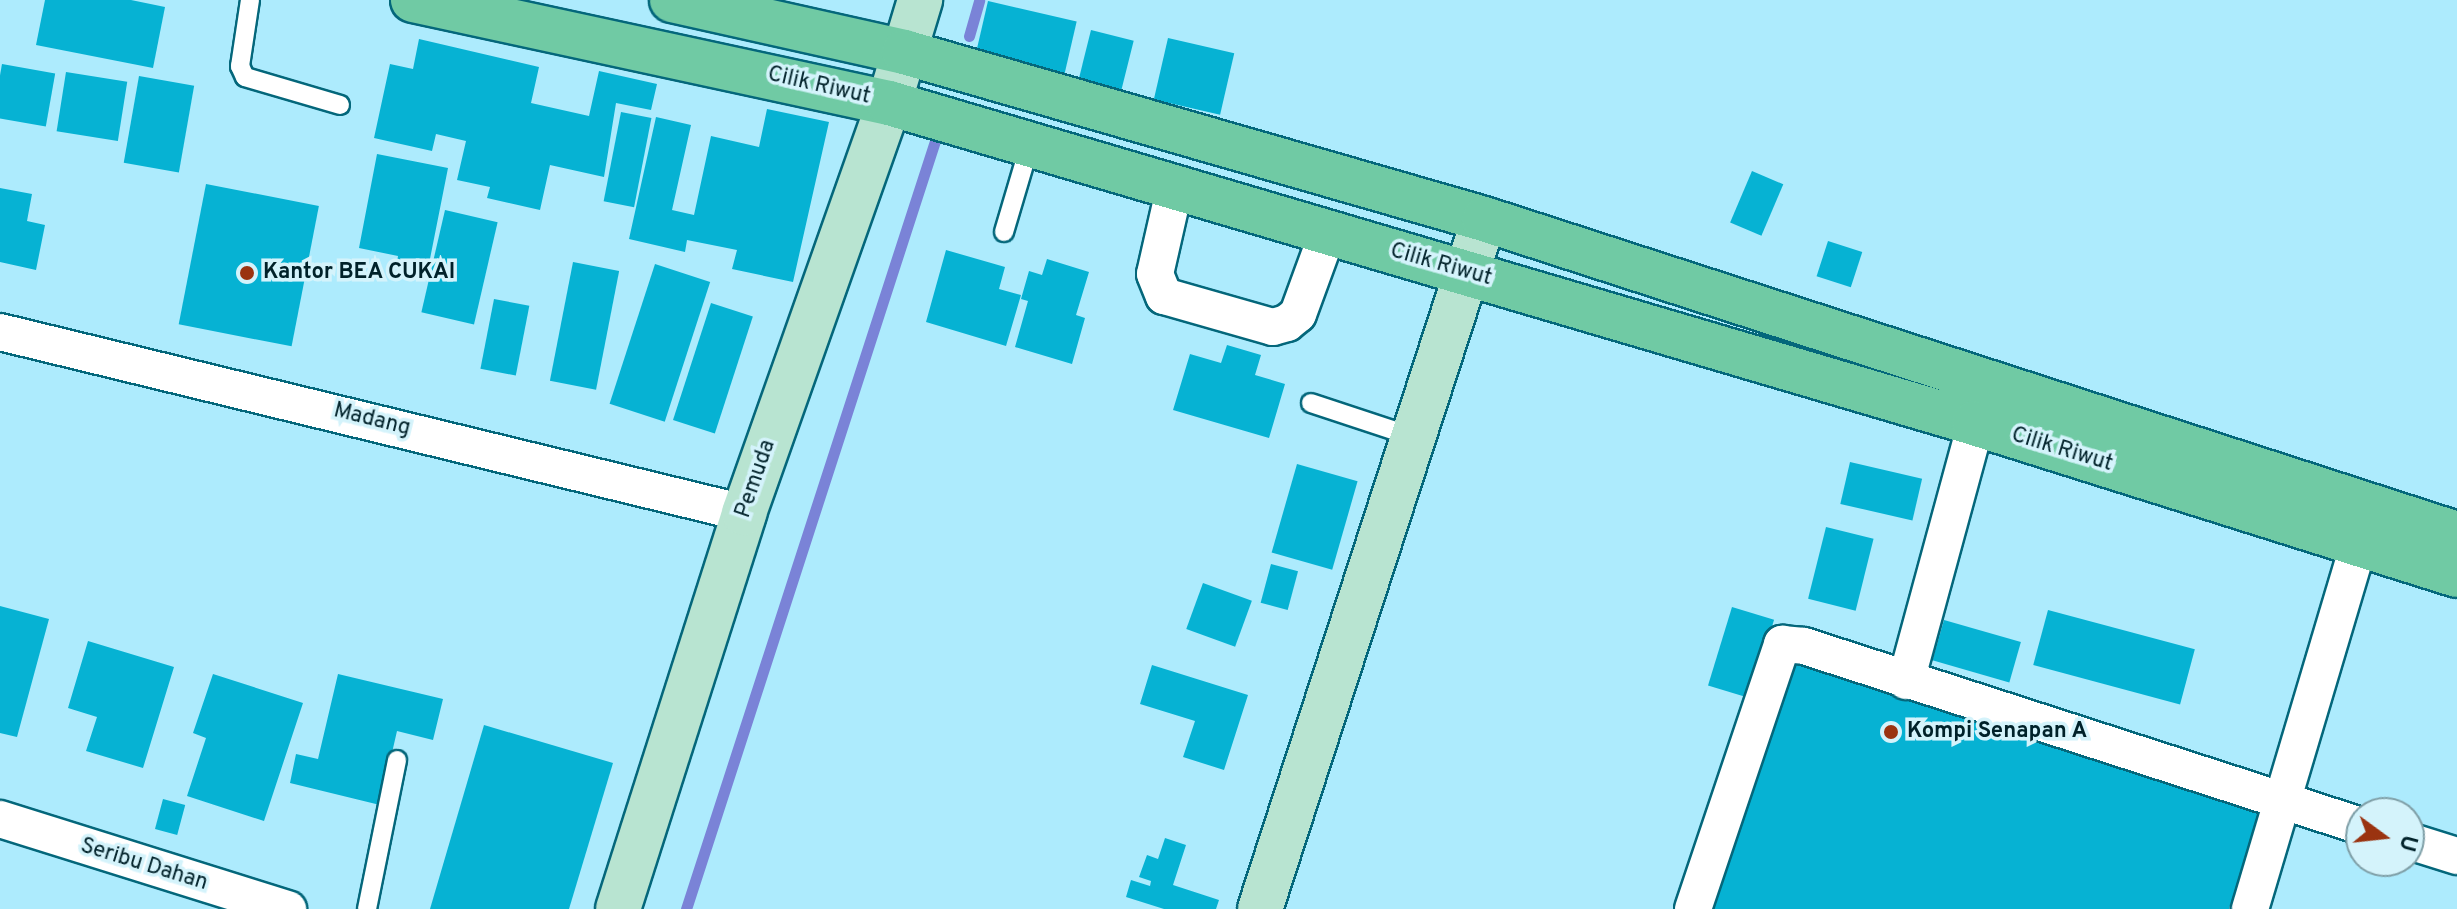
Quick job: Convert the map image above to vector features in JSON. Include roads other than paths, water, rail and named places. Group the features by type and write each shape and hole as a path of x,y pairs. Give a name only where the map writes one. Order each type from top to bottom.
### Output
{"main road":[{"name":"Cilik Riwut","path":"413,0 889,103 1467,272 1981,402"},
{"path":"645,48 653,0"},
{"name":"Cilik Riwut","path":"672,0 904,52 1484,219 1981,402 2365,524 2457,575"},
{"name":"Cilik Riwut","path":"2365,524 2457,534"}],"street":[{"name":"Pemuda","path":"618,909 744,513 889,103 920,0"},
{"path":"1175,186 1155,274 1164,296 1273,327 1287,323 1298,314 1328,232"},
{"path":"1260,909 1484,219"},
{"name":"Madang","path":"0,332 744,513"},
{"path":"1906,681 1981,402"},
{"path":"2250,909 2365,524"},
{"path":"1693,909 1782,644 1804,646 2345,821"},
{"name":"Seribu Dahan","path":"0,819 288,909"},
{"path":"2425,846 2457,856"}],"lane":[{"path":"250,0 240,66 245,77 340,105"},
{"path":"1004,232 1030,144"},
{"path":"1311,403 1414,437"},
{"path":"367,909 397,760"}],"waterway":[{"path":"969,36 979,0"},
{"path":"686,909 935,141"}],"place":[{"name":"Kantor BEA CUKAI","path":"247,273"},
{"name":"Kompi Senapan A","path":"1891,732"}]}
